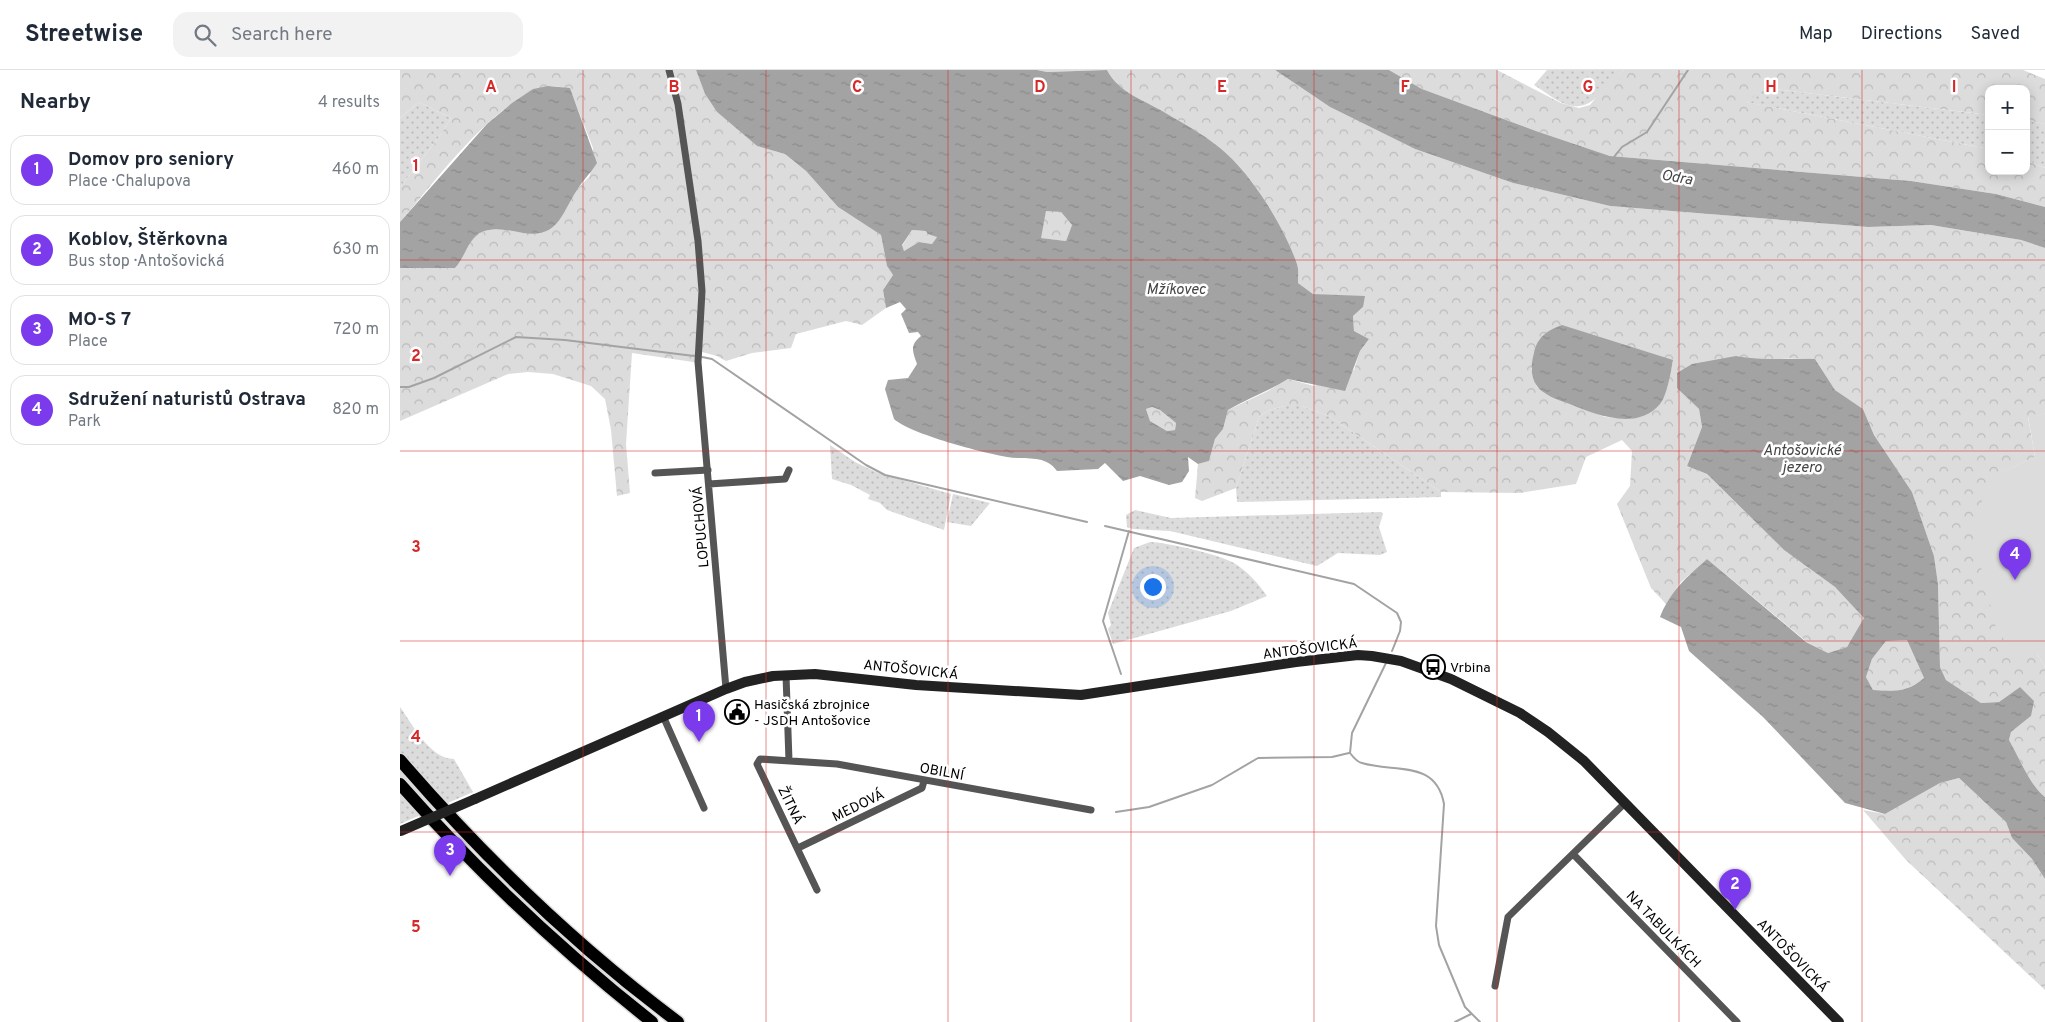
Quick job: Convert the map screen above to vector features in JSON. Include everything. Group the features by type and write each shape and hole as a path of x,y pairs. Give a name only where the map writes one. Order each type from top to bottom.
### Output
{"highway":[{"path":"400,760 468,836 532,899 616,973 678,1022"},
{"path":"400,784 444,833 537,925 652,1022"}],"street":[{"name":"LOPUCHOVÁ","path":"669,70 679,114 698,241 702,291 698,362 726,689"},
{"path":"654,473 708,470"},
{"path":"709,484 785,479 789,470"},
{"name":"ANTOŠOVICKÁ","path":"400,831 660,717 726,689 756,679 786,675 838,675 916,685 1081,695 1132,689 1296,662 1358,655 1372,656 1401,661 1451,679 1520,713 1548,732 1584,761 1840,1022"},
{"path":"786,675 789,761"},
{"path":"660,717 704,808"},
{"name":"ŽITNÁ","path":"789,761 760,759 757,764 817,890"},
{"name":"OBILNÍ","path":"789,761 837,764 1091,810"},
{"name":"MEDOVÁ","path":"798,848 922,788 924,781"},
{"path":"1495,986 1508,917 1625,803"},
{"name":"NA TABULKÁCH","path":"1573,854 1737,1022"}],"green space":[{"path":"400,70 696,70 705,94 717,112 757,146 785,154 806,171 838,207 881,235 887,266 893,275 883,290 886,308 862,325 846,321 796,334 791,348 752,353 726,361 717,356 702,352 700,363 632,353 626,444 630,493 617,496 611,430 605,399 591,386 553,374 528,372 508,374 400,421 400,268 455,268 469,244 480,233 501,229 523,233 590,176 593,148 570,89 550,86 527,94 507,107 467,144 400,222 400,187 437,140 451,118 419,102 400,118"},
{"path":"1037,70 1107,70 1047,72"},
{"path":"1107,70 1275,70 1330,107 1415,149 1513,183 1610,206 1868,227 1931,225 2021,240 2045,248 2045,414 2028,417 2035,457 1991,477 2037,654 2045,667 2045,797 2034,786 2009,740 2011,732 2031,716 2020,687 1999,702 1981,703 1946,680 1940,667 1938,584 1934,556 1912,492 1874,435 1863,409 1835,390 1815,359 1789,358 1762,361 1736,356 1677,387 1699,409 1702,427 1687,466 1707,474 1784,550 1835,587 1865,618 1847,647 1828,653 1807,642 1707,559 1680,583 1666,604 1651,588 1617,504 1630,486 1632,451 1622,440 1586,457 1576,484 1520,493 1441,492 1329,416 1302,406 1285,406 1269,410 1259,417 1236,488 1202,501 1195,498 1198,464 1209,461 1215,439 1223,429 1228,410 1288,379 1314,386 1354,370 1360,351 1369,339 1354,331 1353,316 1363,307 1335,296 1313,294 1298,283 1297,264 1285,236 1259,191 1238,165 1205,137 1125,90 1112,78","holes":["1618,344 1673,361 1669,378 1648,413 1629,419 1605,417 1557,399 1537,387 1531,368"]},
{"path":"1389,70 1497,70 1561,103 1579,108 1590,105 1612,78 1624,70 2023,70 2045,79 2045,124 2030,121 2030,85 1985,85 1985,115 1766,88 1746,102 1985,148 1985,175 2030,175 2030,162 2045,168 2045,207 1996,194 1911,181 1610,156 1422,89"},
{"path":"1547,70 1624,70 1593,100 1584,105 1576,106 1560,102 1534,85"},
{"path":"1765,88 1985,115 1985,148 1745,102"},
{"path":"419,102 451,118 437,140 400,187 400,118"},
{"path":"2030,121 2045,124 2045,168 2030,162"},
{"path":"1046,210 1061,212 1072,225 1066,241 1040,238"},
{"path":"912,230 926,231 937,237 932,244 919,242 904,251 902,246"},
{"path":"1285,406 1302,406 1329,416 1441,492 1441,497 1237,502 1236,488 1259,417 1269,410"},
{"path":"1152,407 1160,410 1176,423 1175,430 1167,431 1150,421 1146,409"},
{"path":"2043,412 2045,414 2045,667 2037,654 2016,656 1996,628 1972,531 1990,477 2035,457 2028,416"},
{"path":"830,445 855,462 878,473 951,494 944,530 887,510 880,503 868,499 870,495 851,485 832,479"},
{"path":"953,494 990,503 971,526 947,522"},
{"path":"1135,510 1171,518 1381,512 1383,514 1379,527 1387,552 1380,555 1338,553 1317,566 1170,531 1127,527 1126,515"},
{"path":"1150,542 1193,549 1234,563 1260,586 1267,596 1231,611 1113,644 1108,629 1111,625 1108,613 1134,548"},
{"path":"1907,640 1924,678 1906,689 1873,690 1866,677 1872,659 1886,641"},
{"path":"400,707 416,731 430,747 445,758 454,759 473,792 400,824"},
{"path":"1959,778 2006,822 2012,838 2032,859 2045,879 2045,990 1906,860 1863,810 1885,814 1940,783"}],"water":[{"name":"Mžíkovec","path":"696,70 1037,70 1047,72 1107,70 1118,85 1206,137 1238,165 1259,191 1285,236 1297,264 1298,283 1313,294 1365,296 1363,307 1353,316 1354,331 1369,339 1360,351 1345,391 1288,379 1228,410 1223,429 1215,439 1209,461 1198,464 1188,457 1189,471 1182,482 1169,485 1140,476 1123,481 1105,463 1098,469 1057,471 1047,462 1041,460 996,455 931,437 915,431 894,419 885,389 888,380 908,378 917,364 913,348 915,342 921,336 918,332 909,333 901,314 906,309 900,302 886,308 883,290 893,275 887,266 881,235 838,207 806,171 785,154 757,146 717,112 705,94","holes":["1046,211 1061,212 1072,225 1066,241 1041,238","912,230 926,231 928,234 937,237 932,244 919,242 904,251 902,245","1152,407 1160,410 1176,423 1175,430 1167,431 1150,421 1146,409"]},
{"name":"Odra","path":"1275,70 1389,70 1422,89 1610,156 1911,181 1996,194 2045,207 2045,248 2021,240 1931,225 1868,227 1610,206 1513,183 1415,149 1330,107"},
{"path":"548,86 570,88 597,163 579,186 558,222 552,228 535,234 497,229 482,232 470,243 455,268 400,268 400,222 487,124 512,103 533,89"},
{"path":"1562,325 1673,360 1667,389 1660,404 1651,412 1640,417 1628,419 1615,418 1590,412 1543,392 1537,386 1532,374 1535,347 1540,338 1552,329"},
{"name":"Antošovické jezero","path":"1736,356 1766,359 1815,359 1835,390 1863,409 1874,435 1912,492 1934,556 1938,584 1940,667 1946,680 1981,703 1999,702 2020,687 2034,701 2031,716 2011,732 2009,740 2034,786 2045,797 2045,879 2032,859 2012,838 2006,822 1959,778 1940,783 1885,814 1845,803 1763,717 1689,651 1681,627 1660,617 1674,592 1707,559 1806,642 1828,653 1847,647 1864,618 1835,587 1784,550 1707,474 1687,466 1702,427 1699,409 1677,388 1677,373 1692,364","holes":["1907,640 1924,678 1906,689 1888,691 1873,690 1866,677 1872,659 1886,641"]}],"waterway":[{"path":"1614,157 1622,147 1647,132 1688,70"},
{"path":"400,387 409,387 434,378 516,337 565,340 694,356"},
{"path":"702,357 712,359 866,465 885,475 1087,522"},
{"path":"1105,526 1354,584 1397,613 1401,622 1400,631 1392,651"},
{"path":"1121,674 1103,621 1129,531"},
{"path":"1386,663 1352,733 1350,753 1362,763 1412,770 1423,774 1432,780 1439,790 1444,804 1436,926 1439,945 1465,1007 1480,1022"},
{"path":"1116,812 1149,807 1212,785 1258,758 1332,757 1349,753"},
{"path":"1455,1022 1471,1014"}],"place":[{"name":"Sdružení naturistů Ostrava","path":"2015,580"},
{"name":"Vrbina","path":"1433,667"},
{"name":"Hasičská zbrojnice - JSDH Antošovice","path":"737,712"},
{"name":"Domov pro seniory","path":"699,742"},
{"name":"MO-S 7","path":"450,876"},
{"name":"Koblov, Štěrkovna","path":"1735,910"}]}
